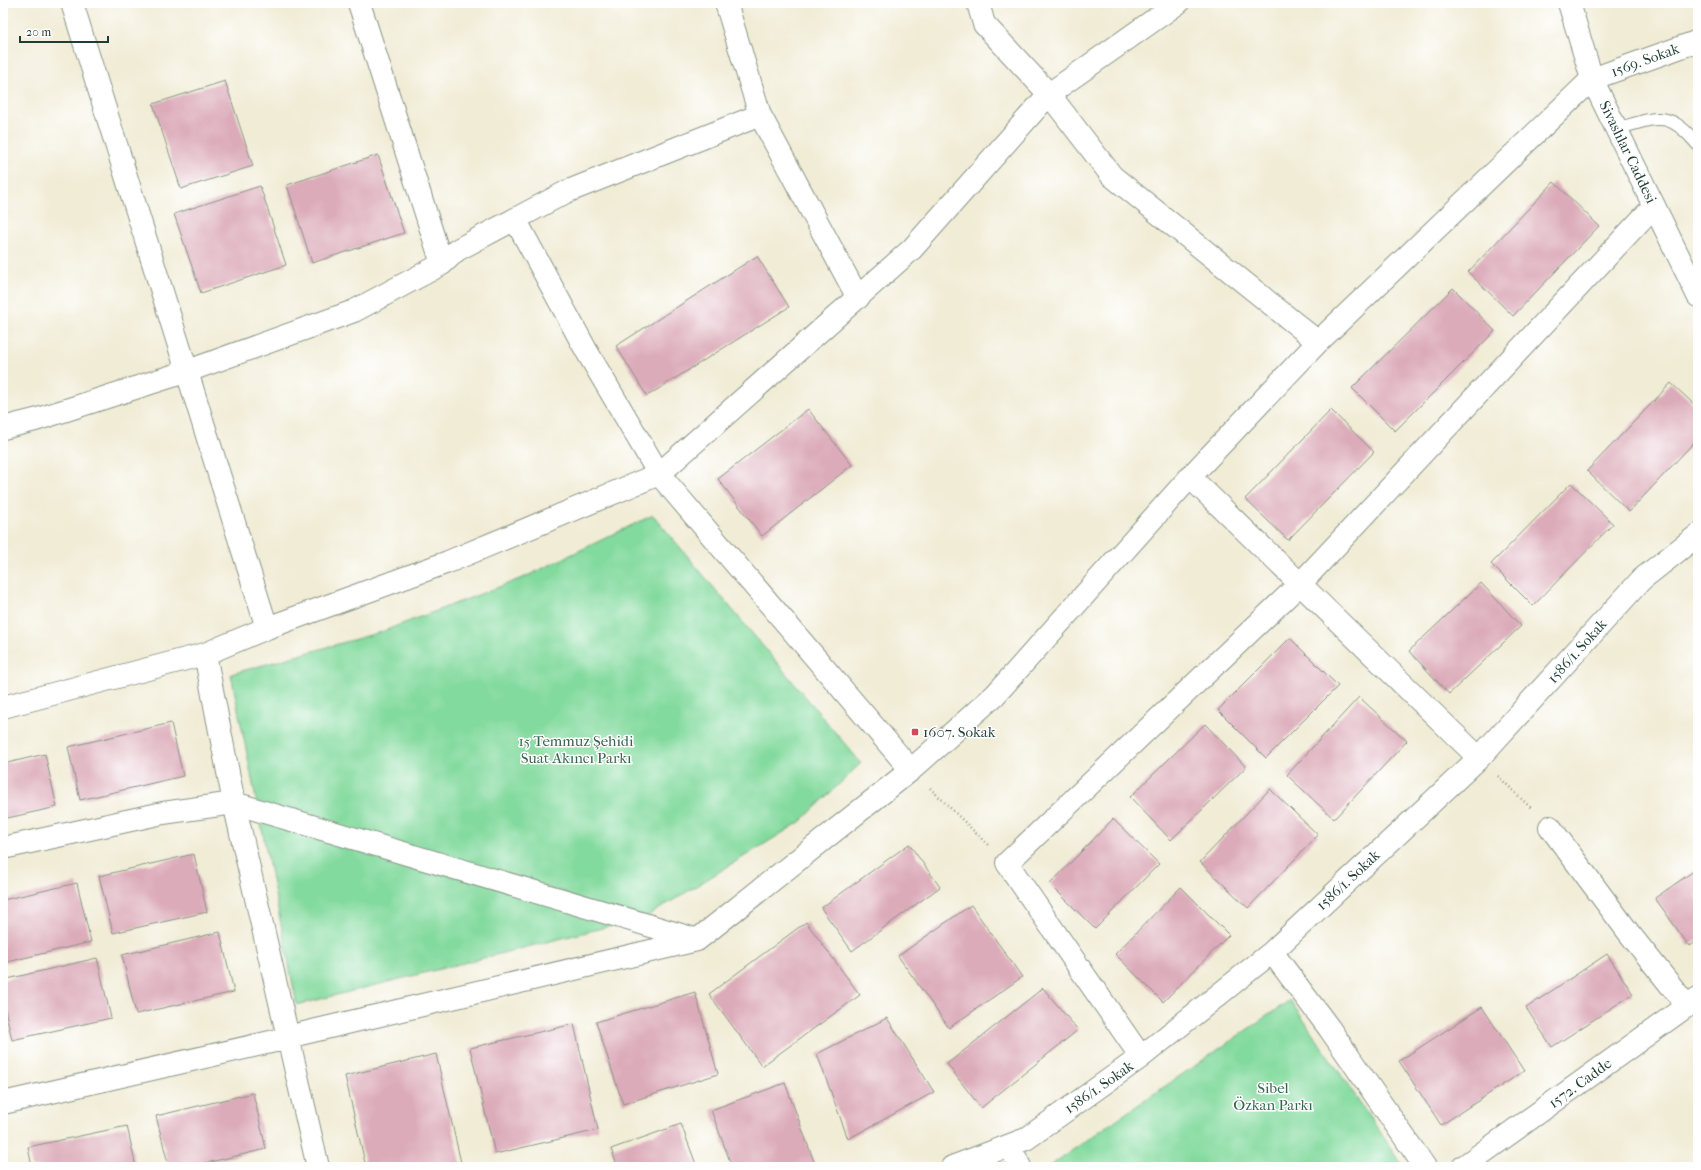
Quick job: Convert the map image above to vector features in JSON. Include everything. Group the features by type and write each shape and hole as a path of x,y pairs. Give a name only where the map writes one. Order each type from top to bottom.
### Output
{"street":[{"path":"72,3 267,628"},
{"path":"359,3 442,264"},
{"path":"726,3 760,115 858,298"},
{"path":"978,3 984,24 1049,94 1112,176 1318,342"},
{"path":"3,708 205,654 267,628 448,562 659,474 912,249 1049,94 1178,3"},
{"name":"Sivaslılar Caddesi","path":"1569,3 1592,79 1698,296"},
{"name":"1569. Sokak","path":"1592,79 1698,40"},
{"path":"3,1103 288,1038 697,940 911,770 995,694 1190,477 1318,342 1592,79"},
{"path":"3,428 35,420 188,371 354,311 442,264 457,250 566,192 760,115"},
{"path":"1141,1057 1007,863 1300,584 1654,206"},
{"path":"515,219 586,350 659,474 911,770"},
{"path":"1190,477 1479,758"},
{"name":"1586/1. Sokak","path":"952,1167 1026,1139 1141,1057 1272,952 1479,758 1642,579 1698,534"},
{"path":"205,654 234,803 318,1167"},
{"path":"3,848 163,813 234,803 697,940"},
{"path":"1550,826 1629,933 1692,1002"},
{"path":"1272,952 1329,1028 1425,1167"},
{"name":"1572. Cadde","path":"1463,1167 1692,1002"},
{"path":"1010,1146 1020,1167"}],"lane":[{"path":"1617,129 1653,119 1662,119 1672,121 1683,128 1698,145"}],"path":[{"path":"1479,758 1550,826"},
{"path":"911,770 1007,863"}],"green space":[{"name":"15 Temmuz Şehidi Suat Akıncı Parkı","path":"653,515 861,763 800,822 646,917 297,1005 231,674 381,632 525,577"},
{"name":"Sibel Özkan Parkı","path":"1290,1000 1404,1167 1048,1167"}],"building":[{"path":"225,81 253,166 181,189 153,104"},
{"path":"378,155 404,233 312,263 287,185"},
{"path":"1554,182 1599,226 1513,316 1468,272"},
{"path":"260,186 286,265 201,293 174,214"},
{"path":"757,256 789,307 647,396 616,346"},
{"path":"1453,288 1495,331 1395,431 1352,388"},
{"path":"1671,383 1697,407 1698,438 1629,512 1587,471"},
{"path":"808,409 852,465 762,536 718,479"},
{"path":"1331,410 1374,452 1288,540 1245,499"},
{"path":"1571,483 1613,524 1533,606 1491,564"},
{"path":"1481,583 1521,626 1449,694 1409,651"},
{"path":"1290,638 1338,686 1266,758 1218,710"},
{"path":"1359,697 1407,741 1334,819 1287,775"},
{"path":"171,723 183,776 80,800 68,747"},
{"path":"1205,724 1246,767 1171,840 1130,797"},
{"path":"45,754 57,807 3,819 3,764"},
{"path":"1270,789 1318,835 1248,908 1200,862"},
{"path":"1113,819 1159,864 1095,929 1050,884"},
{"path":"909,844 940,887 852,951 821,908"},
{"path":"194,854 207,912 113,933 99,876"},
{"path":"1698,868 1698,940 1689,946 1655,898"},
{"path":"77,883 91,942 3,963 3,900"},
{"path":"1181,887 1229,935 1163,1002 1115,954"},
{"path":"971,905 1022,977 949,1028 898,956"},
{"path":"806,922 860,995 762,1066 709,994"},
{"path":"220,932 234,992 136,1014 122,955"},
{"path":"1607,954 1633,994 1552,1047 1526,1008"},
{"path":"97,958 111,1018 12,1040 3,1000 3,980"},
{"path":"1043,988 1078,1030 981,1108 947,1064"},
{"path":"695,992 718,1074 623,1104 596,1022"},
{"path":"1482,1007 1524,1071 1441,1125 1399,1061"},
{"path":"887,1018 934,1092 848,1139 817,1054"},
{"path":"574,1024 598,1130 495,1154 470,1048"},
{"path":"436,1054 462,1167 366,1167 345,1076"},
{"path":"785,1083 816,1167 732,1167 711,1110"},
{"path":"253,1093 266,1149 189,1167 169,1167 156,1116"},
{"path":"681,1124 697,1167 618,1167 611,1149"},
{"path":"127,1126 136,1167 32,1167 28,1147"}],"place":[{"name":"1607. Sokak","path":"915,732"}]}
